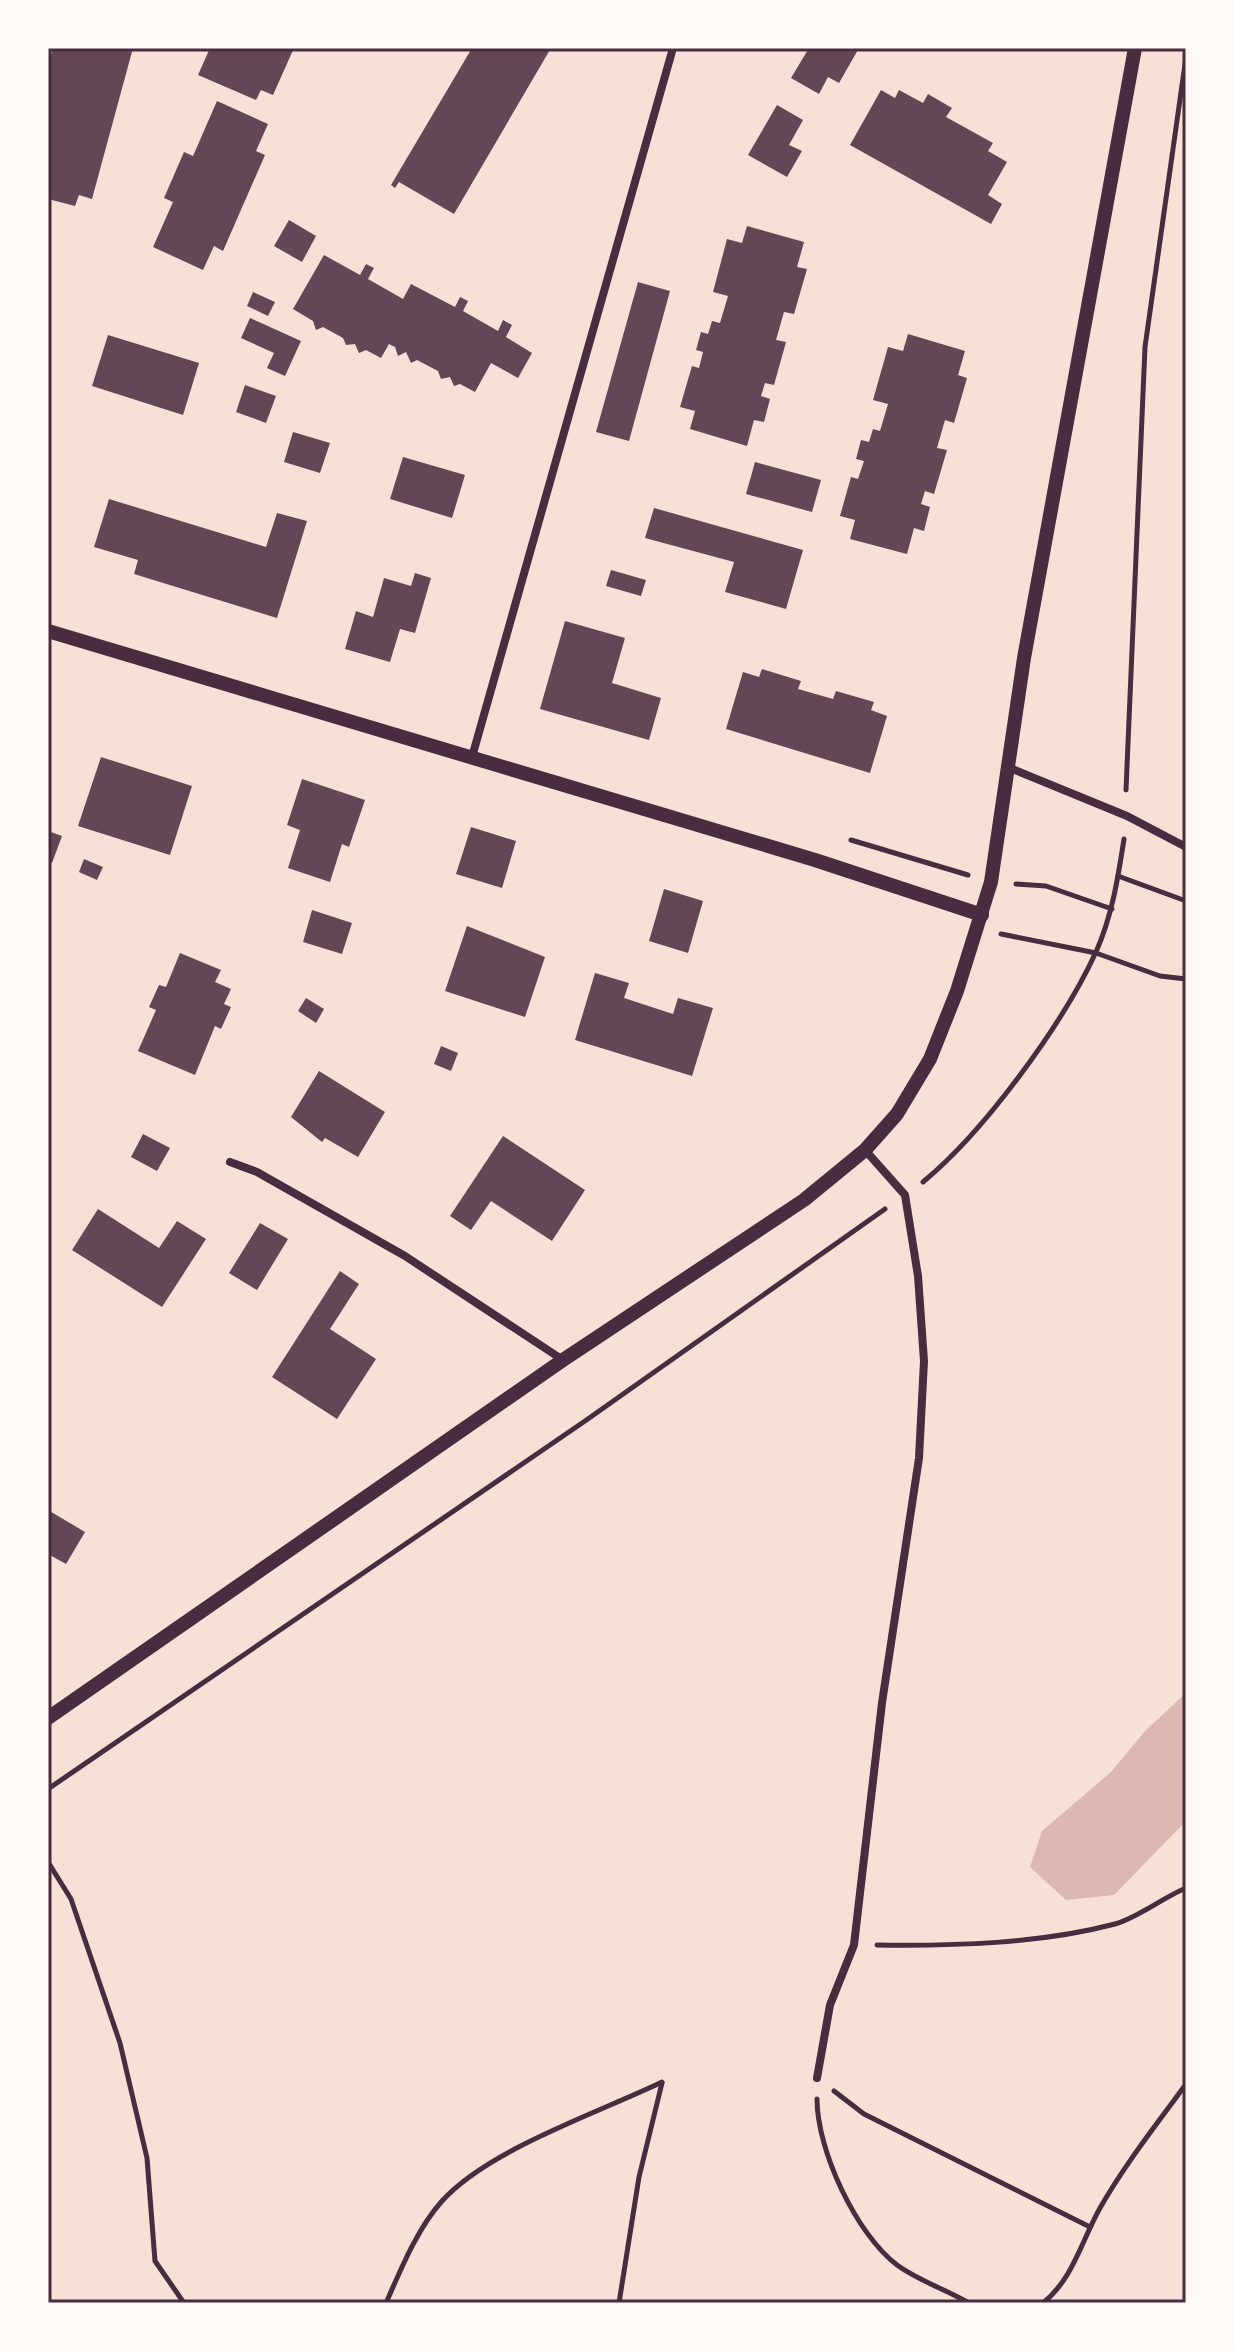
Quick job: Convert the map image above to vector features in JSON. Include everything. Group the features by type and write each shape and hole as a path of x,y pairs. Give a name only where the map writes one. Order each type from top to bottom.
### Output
{"street":[{"path":"472,757 673,48"},
{"path":"48,1718 563,1360 804,1200 865,1150 897,1114 930,1059 991,882 1024,658 1135,48"},
{"path":"48,631 801,855 979,922"},
{"path":"1010,768 1127,816 1186,847"},
{"path":"817,2078 830,2005 854,1945 882,1703 919,1458 924,1361 918,1276 905,1195 865,1150"},
{"path":"230,1162 257,1172 405,1256 563,1360"}],"path":[{"path":"48,1789 597,1412 925,1181 972,1135 1043,1038 1096,953 1112,909 1127,816 1125,767 1145,347 1186,57"},
{"path":"1118,876 1186,901"},
{"path":"991,882 1046,886 1112,909"},
{"path":"979,922 1096,953 1160,976 1186,979"},
{"path":"48,1862 71,1899 120,2043 147,2158 155,2261 184,2303"},
{"path":"854,1945 988,1942 1064,1933 1117,1923 1186,1888"},
{"path":"817,2078 864,2114 1090,2227"},
{"path":"817,2078 817,2116 830,2159 843,2191 867,2234 896,2264 969,2303"},
{"path":"386,2303 404,2261 442,2201 488,2162 662,2082 639,2177 619,2303"},
{"path":"1043,2303 1054,2294 1070,2270 1090,2227 1136,2152 1186,2084"}],"shaded area":[{"path":"1186,1693 1186,1821 1114,1895 1066,1900 1030,1867 1042,1831 1111,1772 1146,1730"}],"building":[{"path":"53,48 133,48 92,199 79,195 75,206 48,199 48,67"},
{"path":"210,48 294,48 273,95 261,90 256,100 198,75"},
{"path":"472,48 551,48 454,214 399,182 395,188 391,185"},
{"path":"809,48 859,48 839,83 828,77 819,94 791,78"},
{"path":"881,90 895,98 899,90 923,103 928,94 952,108 946,117 993,143 988,151 1007,162 988,195 1002,204 991,224 850,145"},
{"path":"217,101 268,124 256,151 265,155 223,251 214,246 203,270 153,247 173,202 164,198 184,152 193,156"},
{"path":"777,105 803,120 789,145 802,151 787,177 748,155"},
{"path":"289,220 316,236 302,262 274,246"},
{"path":"747,226 804,242 797,267 807,269 794,314 784,312 776,340 786,342 774,385 765,383 761,396 770,399 764,422 754,420 747,446 690,429 695,411 680,407 692,366 699,368 703,352 696,350 701,332 708,334 712,321 720,323 728,296 713,292 727,239 742,243"},
{"path":"324,255 360,275 366,264 374,268 368,279 403,299 411,284 455,307 460,297 468,301 463,311 498,331 503,320 512,325 506,337 532,353 518,378 491,363 475,392 460,384 454,386 450,377 441,379 438,371 417,360 411,363 406,352 398,356 395,347 389,344 381,358 366,350 359,353 355,344 346,345 343,338 323,327 316,330 313,321 293,309"},
{"path":"638,282 670,291 629,441 596,432"},
{"path":"253,292 275,302 268,316 247,306"},
{"path":"250,318 301,341 285,376 267,368 274,353 241,338"},
{"path":"908,334 965,351 958,375 967,378 954,423 945,420 937,448 947,450 934,494 925,491 921,504 930,507 924,531 914,528 907,554 850,539 855,520 840,516 851,477 858,479 864,461 856,459 861,440 869,442 873,429 880,431 888,404 873,400 888,347 903,351"},
{"path":"108,335 199,363 183,415 92,386"},
{"path":"245,385 276,396 266,423 236,412"},
{"path":"293,432 330,443 320,473 284,462"},
{"path":"403,457 465,475 452,518 390,499"},
{"path":"755,462 821,480 812,512 746,494"},
{"path":"109,499 266,547 277,513 307,521 277,618 134,574 138,560 94,547"},
{"path":"654,508 803,550 786,609 725,592 734,562 645,538"},
{"path":"611,570 646,580 641,596 606,586"},
{"path":"415,573 431,578 415,633 400,629 390,662 345,649 356,611 373,617 384,578 411,586"},
{"path":"565,621 625,638 612,683 661,698 649,740 540,709"},
{"path":"762,669 801,681 798,689 833,699 836,691 874,702 871,710 887,716 870,773 726,729 743,672 759,677"},
{"path":"101,757 192,786 170,855 78,826"},
{"path":"302,779 365,800 349,847 342,844 330,882 288,868 300,830 287,825"},
{"path":"471,827 516,841 502,888 456,874"},
{"path":"48,831 62,836 52,863 48,861"},
{"path":"84,859 103,867 97,880 79,872"},
{"path":"664,889 703,901 688,953 649,941"},
{"path":"312,910 352,923 342,954 303,942"},
{"path":"467,926 545,957 525,1017 445,991"},
{"path":"180,953 221,970 215,982 231,989 224,1004 231,1007 221,1029 215,1026 195,1075 138,1051 156,1010 149,1007 159,985 166,987"},
{"path":"595,973 629,983 624,998 673,1014 678,998 713,1008 692,1076 575,1040"},
{"path":"306,998 324,1009 316,1023 298,1011"},
{"path":"441,1046 458,1053 451,1071 434,1064"},
{"path":"319,1071 385,1112 358,1157 325,1138 322,1142 291,1117"},
{"path":"143,1134 170,1148 157,1171 131,1157"},
{"path":"503,1136 585,1190 552,1241 491,1201 471,1230 450,1216"},
{"path":"98,1209 159,1248 177,1221 206,1239 162,1307 72,1250"},
{"path":"260,1223 288,1239 257,1290 229,1273"},
{"path":"340,1271 359,1284 330,1329 376,1359 337,1419 272,1377"},
{"path":"48,1510 85,1532 66,1564 48,1554"}]}
